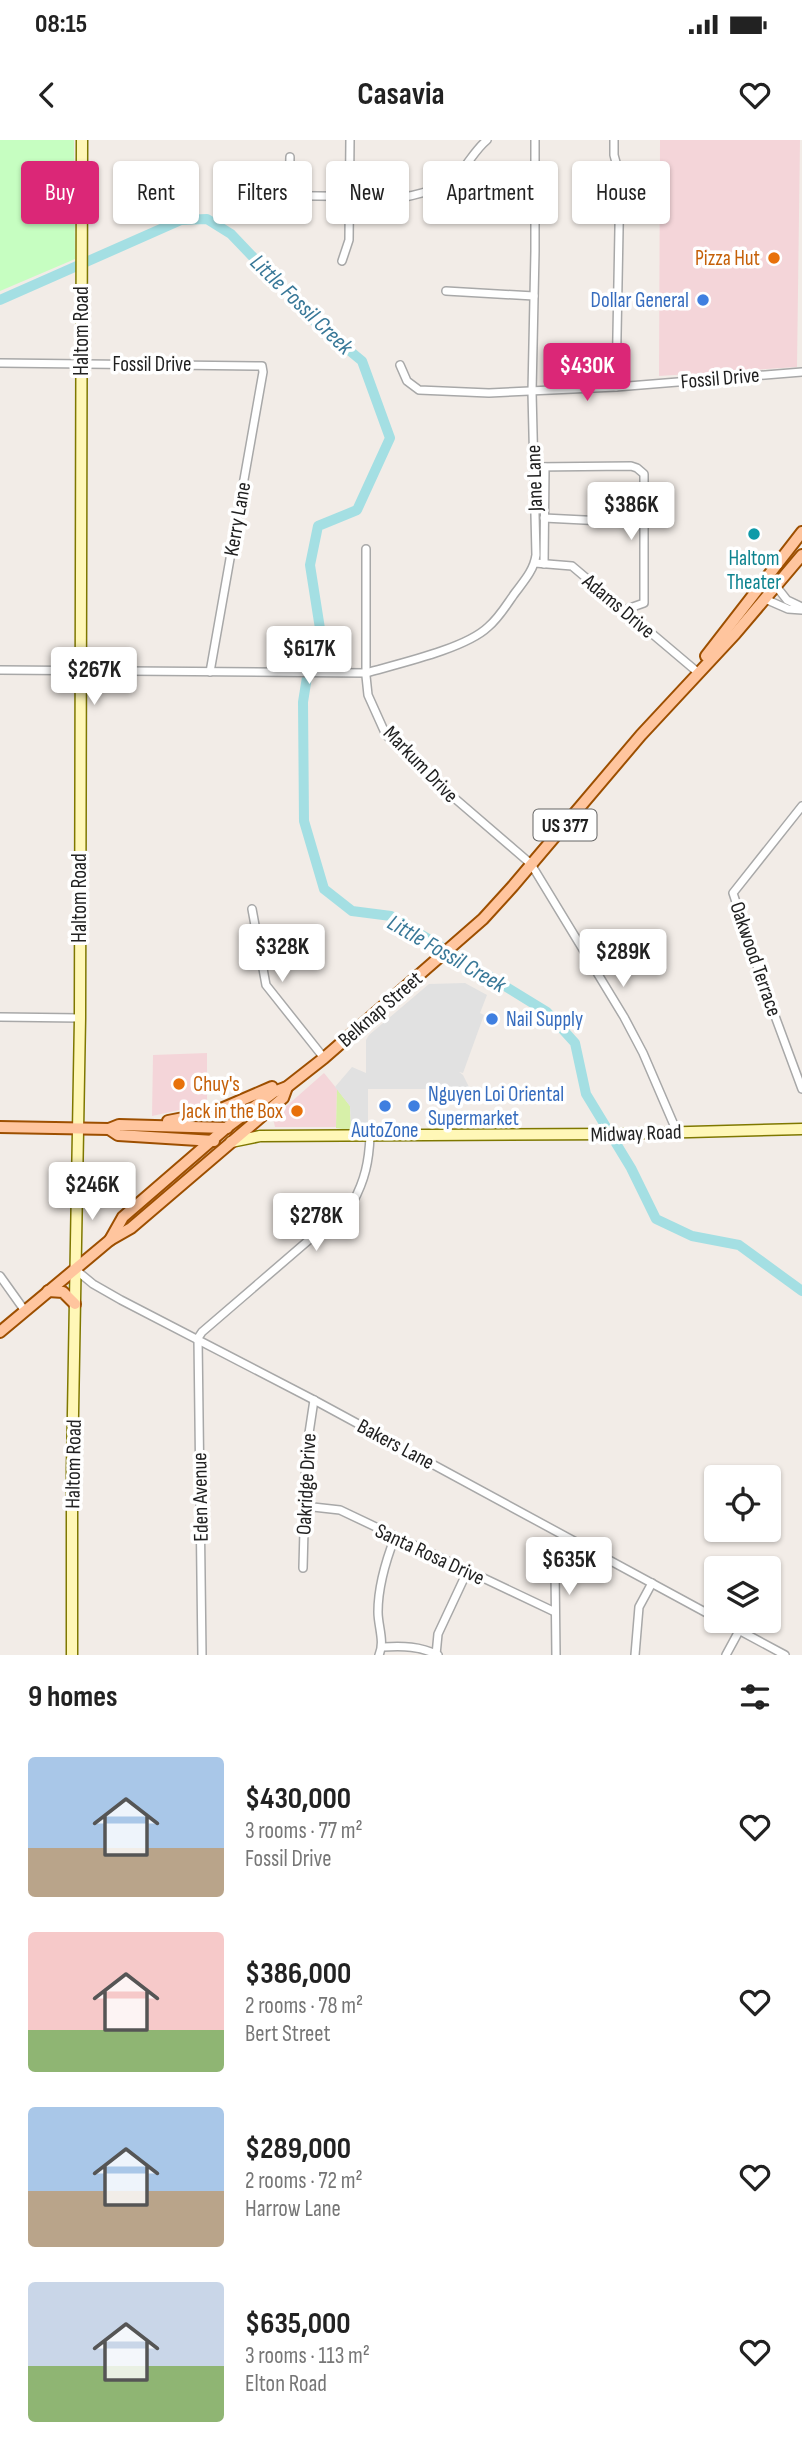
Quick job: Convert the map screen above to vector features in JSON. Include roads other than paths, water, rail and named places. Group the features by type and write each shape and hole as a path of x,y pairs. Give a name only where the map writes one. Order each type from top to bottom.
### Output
{"main road":[{"name":"Haltom Road","path":"72,1655 80,1018 82,140"},
{"name":"Belknap Street","path":"666,708 802,532"},
{"name":"Belknap Street","path":"110,1240 123,1217 226,1128 324,1058 490,911 802,555"},
{"path":"0,1127 109,1129 119,1125 179,1120 237,1104 306,1072"},
{"name":"Belknap Street","path":"110,1240 131,1227 283,1098 286,1087"},
{"path":"128,1125 212,1141 231,1142"},
{"path":"109,1129 118,1135 176,1135 226,1128 246,1129"},
{"name":"Midway Road","path":"246,1129 260,1136"},
{"name":"Midway Road","path":"231,1142 260,1136 593,1135 802,1129"},
{"path":"176,1135 195,1145 195,1155"},
{"name":"US 377","path":"0,1332 110,1240"},
{"path":"48,1291 63,1292 75,1304"}],"street":[{"path":"350,140 350,161"},
{"path":"409,196 425,193 454,177 477,143 487,140"},
{"name":"Jane Lane","path":"534,563 540,467 532,392 535,140"},
{"path":"614,140 616,161"},
{"path":"342,261 349,240 349,224"},
{"path":"616,387 619,224"},
{"path":"446,291 534,296"},
{"name":"Fossil Drive","path":"0,363 262,366"},
{"name":"Fossil Drive","path":"400,365 411,387 419,390 489,393 616,387 802,372"},
{"name":"Kerry Lane","path":"210,672 262,366"},
{"path":"544,561 540,467 631,466 642,471 646,485 644,603 624,610"},
{"path":"544,518 604,521"},
{"name":"Markum Drive","path":"366,549 368,695 386,734 422,771 509,848 531,864"},
{"name":"Adams Drive","path":"534,563 544,561 572,566 695,670"},
{"path":"0,670 366,673 402,664 481,632 502,611 534,563"},
{"path":"776,586 787,600 802,609"},
{"path":"765,599 788,609 802,609"},
{"name":"Oakwood Terrace","path":"802,806 733,893 802,1089"},
{"path":"531,864 624,1017 643,1053 677,1132"},
{"path":"252,909 266,985 324,1058"},
{"path":"0,1017 80,1018"},
{"path":"198,1338 353,1202 369,1165 370,1136"},
{"name":"Bakers Lane","path":"76,1270 93,1284 121,1300 198,1338 704,1611"},
{"path":"0,1276 25,1311"},
{"name":"Eden Avenue","path":"198,1338 202,1655"},
{"name":"Oakridge Drive","path":"303,1568 306,1453 314,1400"},
{"name":"Santa Rosa Drive","path":"304,1506 340,1510 467,1573 555,1612"},
{"path":"379,1655 383,1647 378,1610 387,1558 395,1537"},
{"path":"556,1655 556,1558 564,1537"},
{"path":"383,1647 423,1648 437,1655 438,1634 467,1573"},
{"path":"635,1655 639,1607 652,1583"},
{"path":"726,1655 738,1633"},
{"path":"743,1633 785,1655"}],"waterway":[{"name":"Little Fossil Creek","path":"0,300 181,220 207,219 231,234 316,323 362,361 390,438 357,510 318,526 310,565 321,635 311,652 303,702 304,821 324,889 352,911 391,916 547,1012 575,1043 586,1094 631,1168 656,1219 692,1236 739,1245 802,1291"}],"place":[{"name":"Pizza Hut","path":"774,258"},
{"name":"Dollar General","path":"703,300"},
{"name":"Haltom Theater","path":"754,534"},
{"name":"Nail Supply","path":"492,1019"},
{"name":"Chuy's","path":"179,1084"},
{"name":"AutoZone","path":"385,1106"},
{"name":"Nguyen Loi Oriental Supermarket","path":"414,1106"},
{"name":"Jack in the Box","path":"297,1111"}]}
